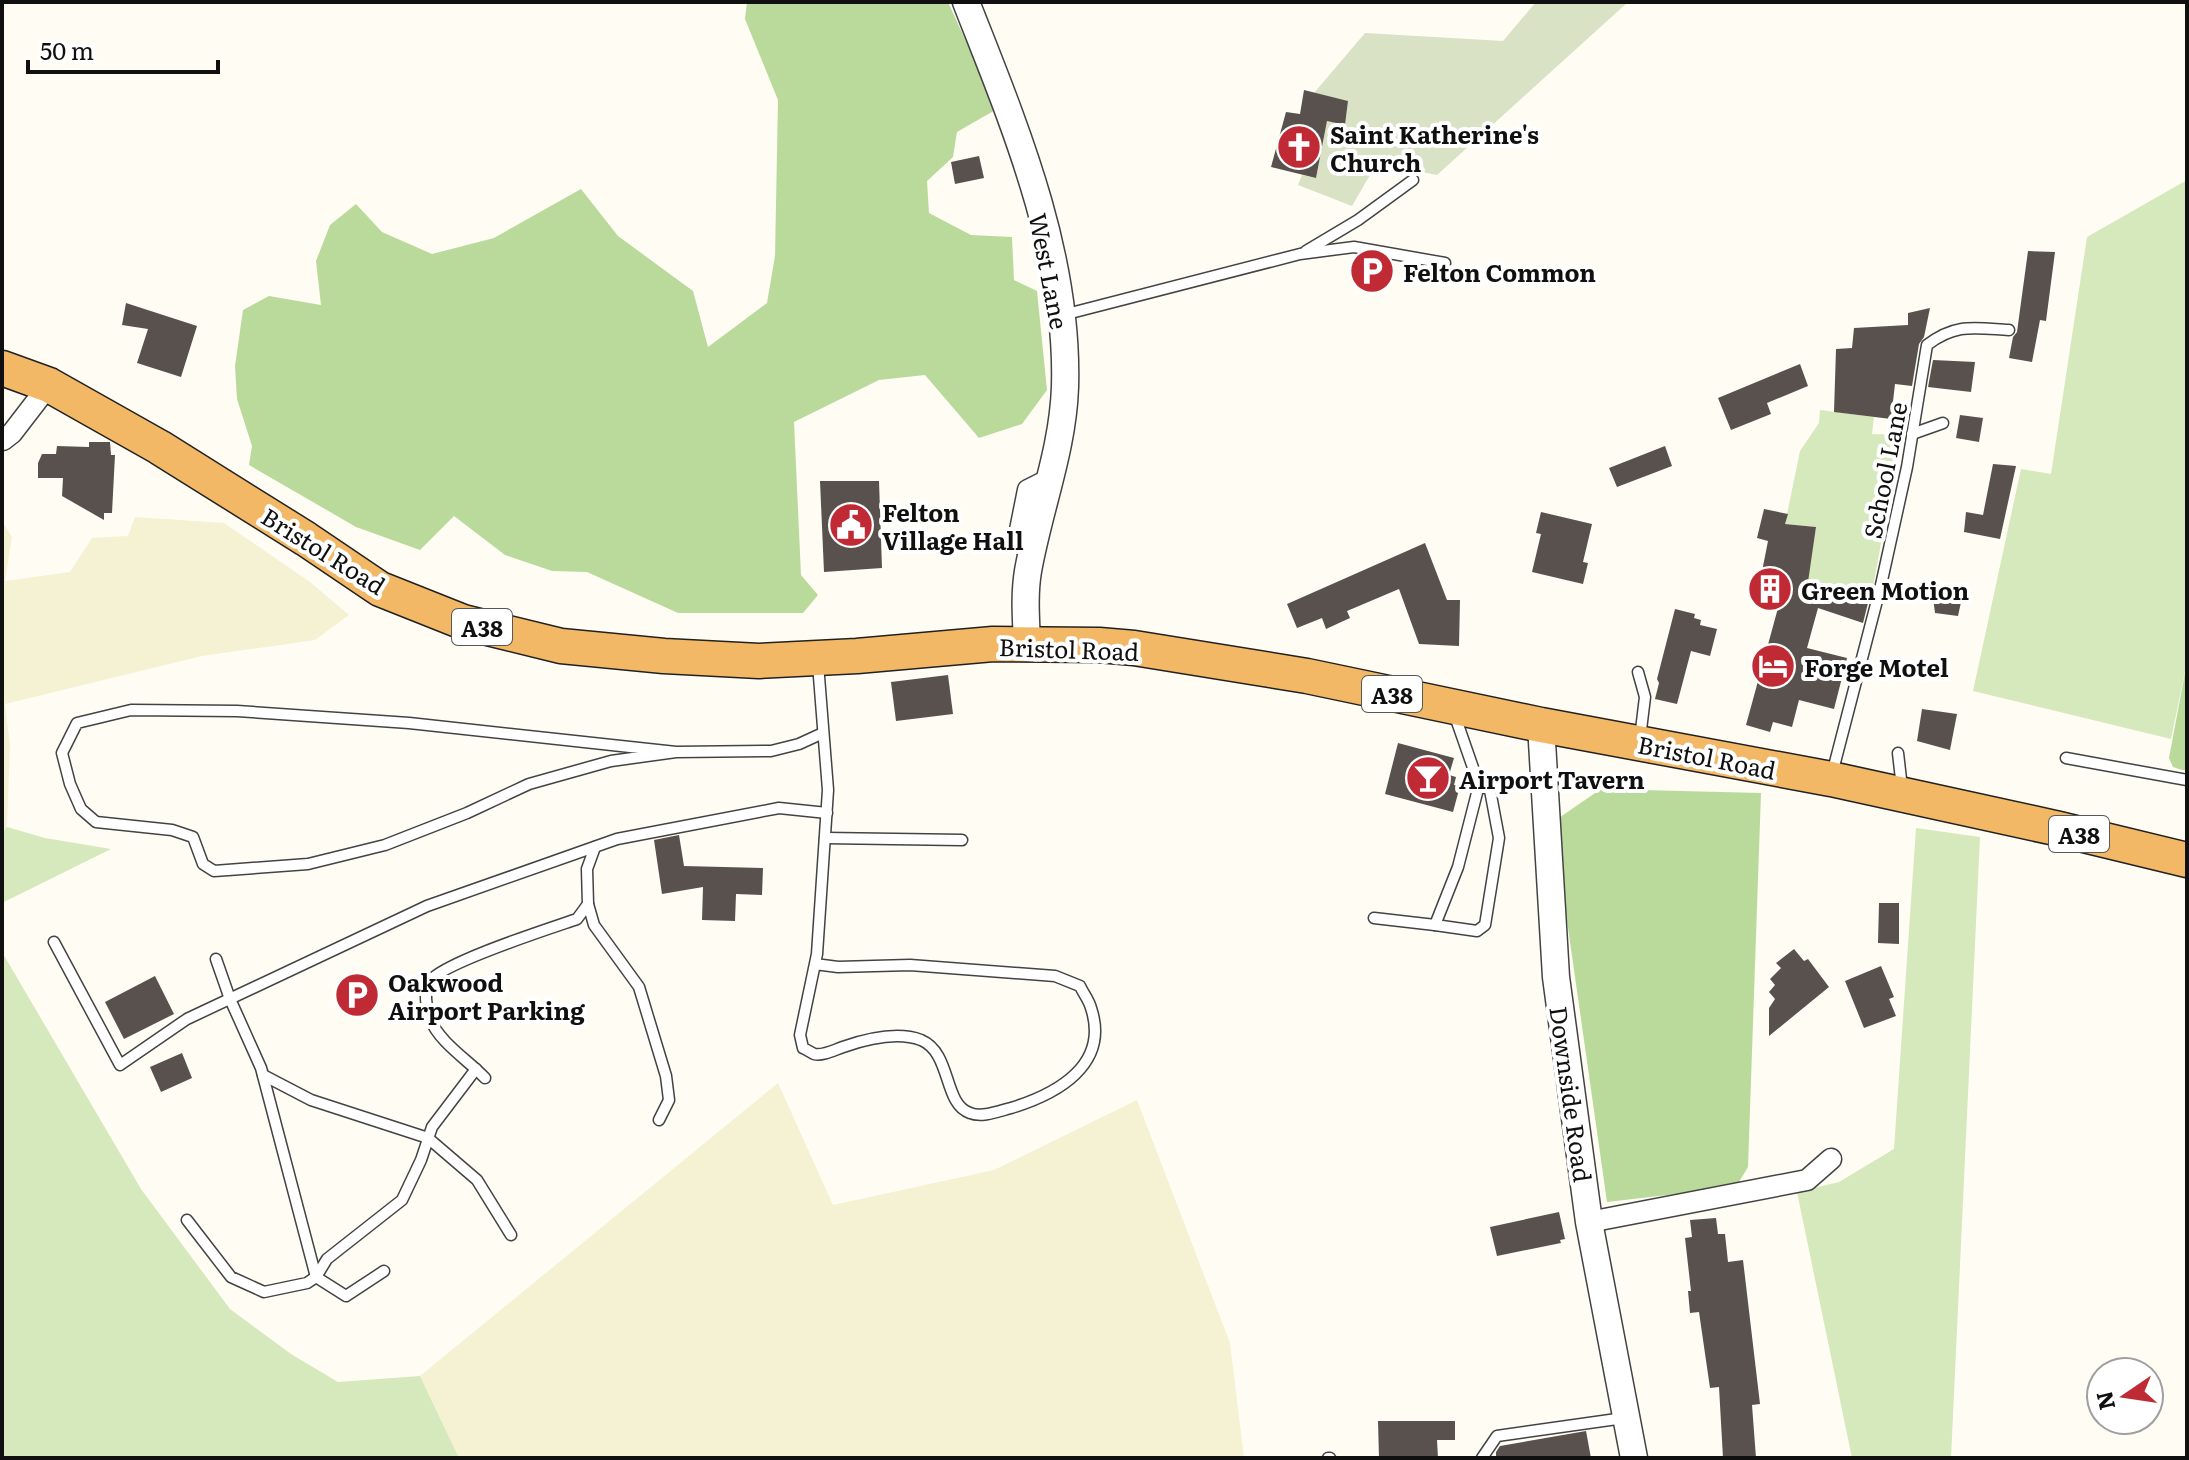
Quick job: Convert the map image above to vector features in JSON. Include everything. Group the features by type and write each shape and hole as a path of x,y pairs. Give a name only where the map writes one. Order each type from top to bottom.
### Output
{"highway":[{"name":"Bristol Road","path":"2,368 49,385 159,447 380,589 463,622 561,646 759,661 993,644 1134,648 1307,676 1541,725 1831,779 2187,860"}],"street":[{"name":"West Lane","path":"966,2 1011,118 1034,192 1053,262 1063,315 1065,388 1058,452 1028,572 1025,601 1027,643"},
{"path":"2,441 12,433 49,385"},
{"name":"Downside Road","path":"1541,725 1556,977 1589,1222 1634,1458"},
{"path":"1589,1222 1807,1180 1831,1159"}],"lane":[{"path":"1300,254 1358,220 1413,180"},
{"path":"1063,315 1300,254 1354,247 1445,263"},
{"name":"School Lane","path":"1831,779 1881,585 1907,467 1927,345 1961,328 2009,330"},
{"path":"1912,434 1943,423"},
{"path":"815,964 838,967 910,965 1055,976 1080,986 1091,1008 1095,1033 1090,1056 1075,1076 1055,1091 989,1114 972,1115 961,1109 946,1070 934,1050 920,1040 893,1036 872,1038 813,1054 803,1048 800,1035 815,964 828,790 818,658"},
{"path":"1638,672 1645,697 1638,744"},
{"path":"1435,925 1458,867 1479,785 1451,706"},
{"path":"676,752 611,761 529,784 467,813 385,845 308,864 214,871 203,864 193,837 172,830 96,822 81,809 62,753 77,723 131,710 237,711 409,723 676,752 771,751 799,744 823,733"},
{"path":"1898,753 1903,794"},
{"path":"2066,758 2187,780"},
{"path":"1374,918 1477,931 1485,925 1499,838 1490,790 1479,785"},
{"path":"54,942 120,1065 187,1019 427,906 617,839 779,808 827,813"},
{"path":"825,838 962,840"},
{"path":"595,847 587,869 588,904 594,925 639,987 666,1076 669,1100 659,1120"},
{"path":"485,1078 448,1045 431,1020 426,986 434,976 454,964 577,919 588,904"},
{"path":"216,959 263,1075 316,1277 346,1296 384,1271"},
{"path":"187,1220 231,1277 264,1292 307,1283 316,1277 327,1259 402,1200 432,1127 476,1069"},
{"path":"263,1075 311,1100 428,1138 477,1180 511,1235"},
{"path":"1482,1458 1497,1436 1626,1418"}],"shaded area":[{"path":"135,517 224,523 310,582 349,615 315,640 202,656 5,704 10,746 7,827 2,833 2,521 12,537 5,581 70,572 92,538 128,536"},
{"path":"778,1083 833,1205 994,1170 1137,1100 1230,1343 1244,1458 459,1458 420,1376"}],"green space":[{"path":"747,2 948,2 997,109 957,132 953,157 927,181 929,213 971,235 1012,237 1014,280 1037,291 1047,390 1022,424 979,438 925,375 879,380 794,422 801,575 818,595 803,613 678,613 587,572 552,571 505,555 454,516 420,550 356,527 249,465 252,446 237,399 235,366 243,310 269,296 321,305 316,261 330,225 356,204 382,232 432,254 494,238 581,189 618,236 693,291 708,347 767,303 775,256 778,100 745,19"},
{"path":"1536,2 1628,2 1437,175 1377,163 1352,206 1298,185 1302,175 1316,178 1327,121 1345,125 1348,101 1314,93 1365,33 1503,41"},
{"path":"2187,180 2187,662 2171,739 1973,691 2021,469 2051,474 2087,237"},
{"path":"1820,410 1874,417 1872,434 1901,435 1870,603 1807,582 1816,527 1785,524 1800,451 1819,423"},
{"path":"2187,662 2187,770 2182,770 2173,767 2169,758"},
{"path":"1601,789 1761,793 1748,1167 1736,1187 1607,1202 1553,822"},
{"path":"7,827 45,838 111,849 2,903 2,833"},
{"path":"1916,828 1980,837 1951,1458 1852,1458 1797,1192 1839,1182 1894,1149"},
{"path":"2,952 141,1189 230,1309 291,1354 338,1382 420,1376 459,1458 2,1458"}],"building":[{"name":"Saint Katherine's Church","path":"1304,90 1348,101 1345,125 1327,121 1316,178 1271,167 1286,112 1300,114"},
{"path":"979,156 984,178 955,184 951,162"},
{"path":"2028,251 2055,252 2046,321 2040,320 2032,362 2009,358 2017,332"},
{"path":"126,303 197,326 181,377 137,363 148,329 122,325"},
{"path":"1930,308 1924,337 1919,344 1912,386 1895,384 1891,419 1834,412 1836,349 1852,348 1854,328 1908,325 1908,313"},
{"path":"1933,360 1975,362 1971,392 1928,387"},
{"path":"1800,364 1808,386 1767,403 1771,414 1731,430 1718,398"},
{"path":"1960,415 1983,418 1979,442 1956,438"},
{"path":"89,442 110,442 111,455 115,455 112,513 104,513 104,520 62,496 63,478 38,478 38,463 42,454 56,454 57,446 89,447"},
{"path":"1665,446 1672,466 1617,487 1609,468"},
{"path":"1993,464 2016,466 2000,539 1964,532 1966,512 1983,515"},
{"name":"Felton Village Hall","path":"820,481 879,481 882,568 824,572"},
{"path":"1764,509 1788,514 1785,524 1816,527 1808,582 1868,603 1863,623 1818,608 1807,648 1847,658 1834,709 1799,700 1792,727 1773,722 1770,732 1746,725 1778,608 1756,602 1768,541 1757,538"},
{"path":"1541,512 1592,524 1583,562 1588,563 1583,584 1532,572 1541,534 1536,533"},
{"path":"1425,543 1447,600 1460,600 1459,646 1419,644 1399,589 1347,611 1350,618 1326,629 1322,618 1297,628 1287,604"},
{"path":"1932,590 1963,593 1958,616 1935,613"},
{"path":"1675,609 1695,614 1694,618 1701,620 1700,625 1717,629 1710,656 1691,651 1677,704 1655,699"},
{"path":"948,675 953,714 896,721 891,682"},
{"path":"1922,709 1957,714 1950,750 1917,741"},
{"name":"Airport Tavern","path":"1398,743 1454,758 1449,775 1456,777 1454,785 1460,786 1453,812 1385,794"},
{"path":"679,835 684,866 763,868 762,895 736,894 735,921 702,920 703,887 662,894 654,840"},
{"path":"1879,903 1899,903 1899,944 1878,943"},
{"path":"1794,949 1804,961 1808,959 1829,987 1769,1036 1769,1008 1775,999 1769,992 1775,985 1770,979 1781,968 1776,963"},
{"path":"1881,966 1894,997 1889,999 1896,1016 1864,1028 1845,981"},
{"path":"155,976 174,1014 124,1039 105,1002"},
{"path":"182,1053 192,1078 161,1092 150,1067"},
{"path":"1559,1212 1565,1239 1560,1240 1561,1243 1497,1256 1490,1227"},
{"path":"1716,1218 1718,1234 1725,1234 1728,1262 1743,1260 1760,1404 1752,1405 1756,1458 1723,1458 1719,1387 1710,1388 1699,1312 1690,1313 1688,1291 1691,1291 1685,1238 1692,1237 1690,1220"},
{"path":"1378,1421 1455,1421 1455,1440 1437,1440 1438,1458 1379,1458"},
{"path":"1586,1431 1591,1458 1496,1458 1500,1446"}],"place":[{"name":"Saint Katherine's Church","path":"1299,147"},
{"name":"Felton Common","path":"1372,271"},
{"name":"Felton Village Hall","path":"851,525"},
{"name":"Green Motion","path":"1770,589"},
{"name":"Forge Motel","path":"1773,666"},
{"name":"Airport Tavern","path":"1428,778"},
{"name":"Oakwood Airport Parking","path":"357,995"}]}
